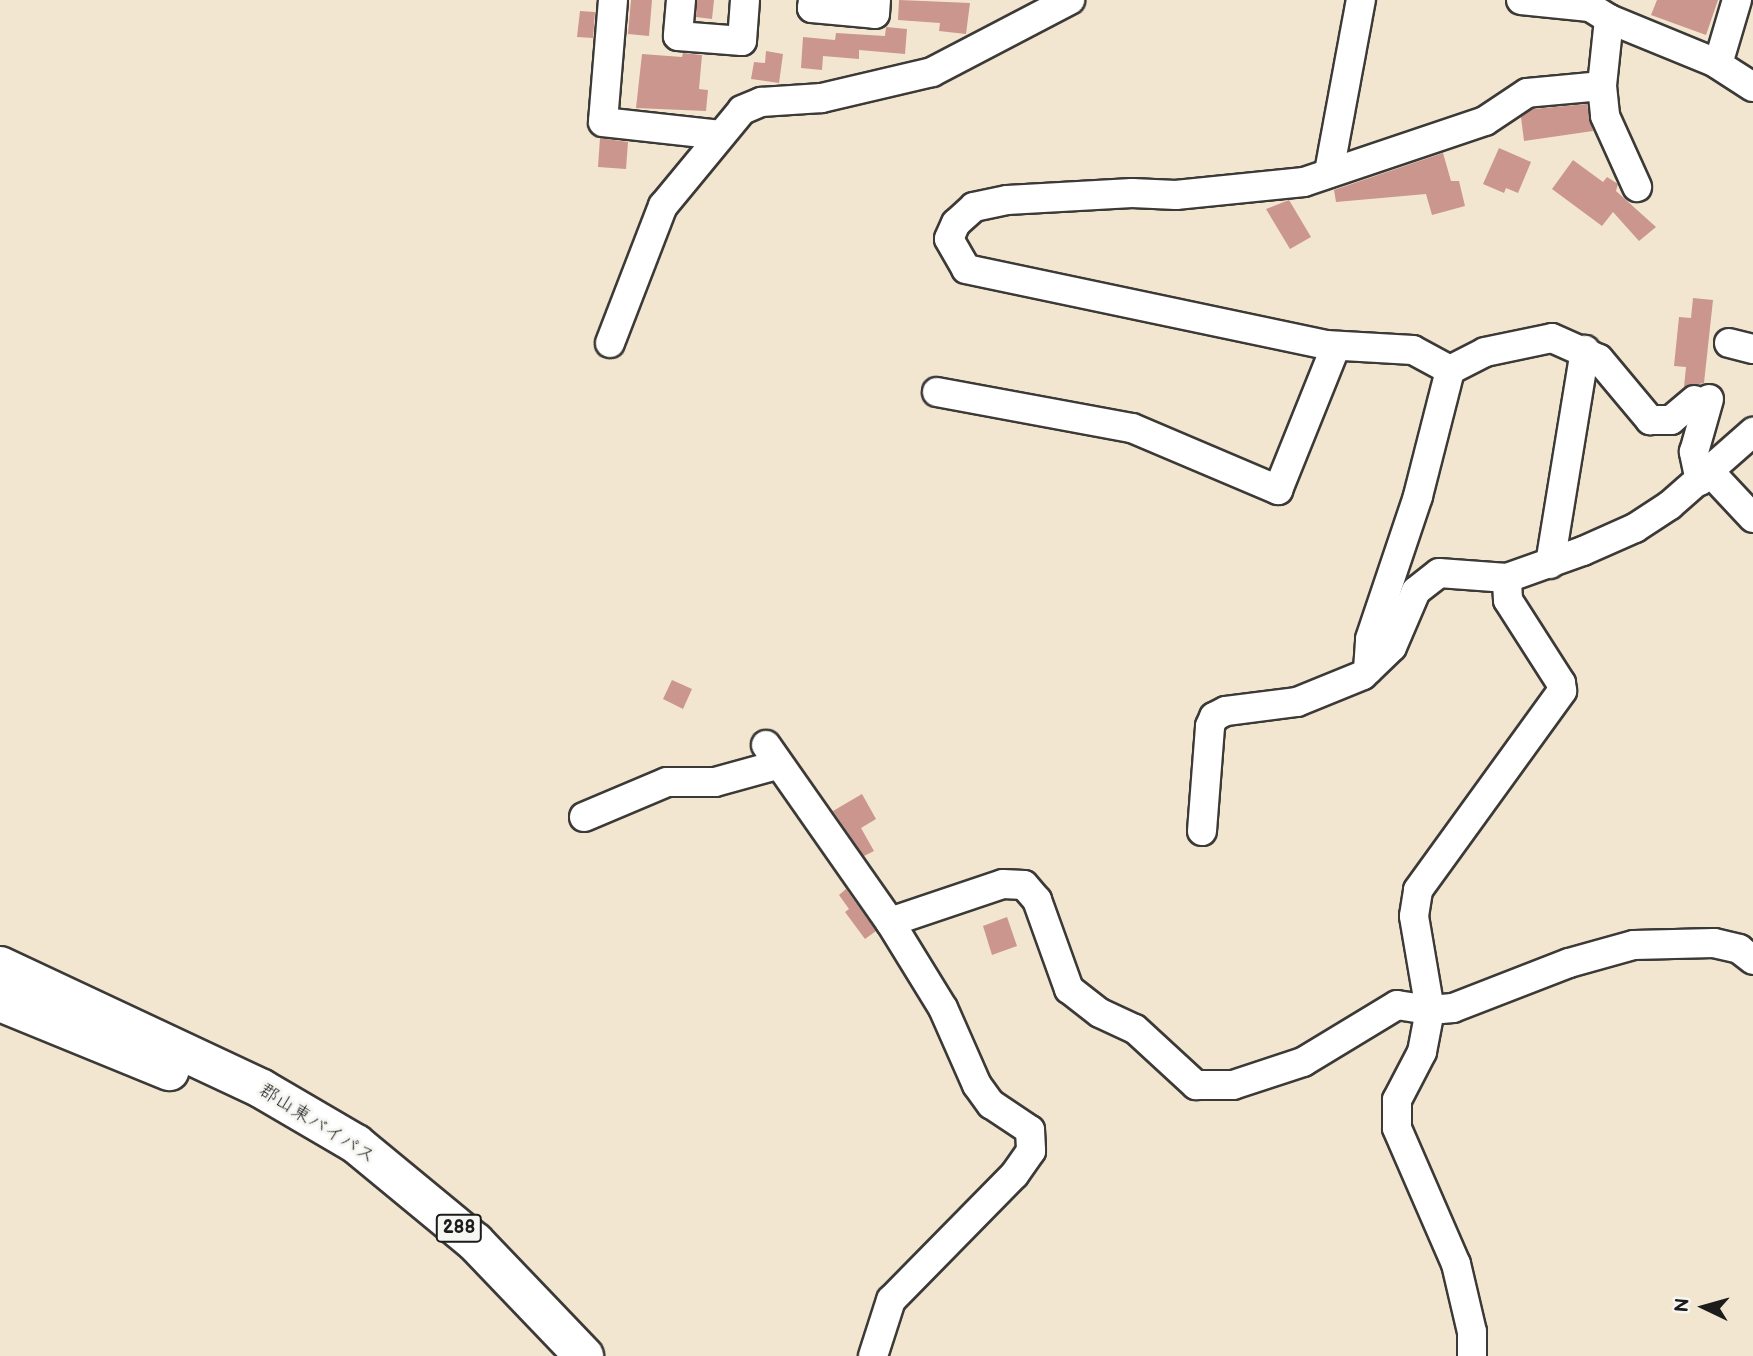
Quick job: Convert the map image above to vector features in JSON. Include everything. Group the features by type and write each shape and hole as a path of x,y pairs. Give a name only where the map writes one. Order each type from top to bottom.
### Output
{"highway":[{"path":"0,947 161,1023 262,1089"},
{"name":"郡山東バイパス","path":"0,966 262,1089 356,1144 434,1206 533,1298 584,1356"},
{"path":"0,1002 221,1091 317,1121"}],"street":[{"path":"612,0 603,122 720,135"},
{"path":"681,0 678,36 742,41 745,0"},
{"path":"813,0 812,8 875,14 876,0"},
{"path":"610,343 663,206 720,135 754,104 822,99 932,72 1070,0"},
{"path":"1329,173 1361,0"},
{"path":"1521,0 1596,9 1718,64 1753,88"},
{"path":"1718,64 1737,0"},
{"path":"1596,9 1605,116 1637,187"},
{"path":"1450,370 1413,350 1336,346 966,269 949,239 956,223 974,207 1007,200 1254,190 1329,173 1485,121 1527,93 1602,86"},
{"path":"1368,670 1370,639 1418,496 1450,370 1485,352 1552,338 1585,350 1611,371 1650,420 1671,420 1702,400 1694,452 1705,477 1753,519"},
{"path":"937,392 1132,428 1278,490 1336,346"},
{"path":"1550,564 1585,350"},
{"path":"1202,831 1210,726 1214,717 1226,711 1297,702 1368,670 1392,647 1416,591 1439,573 1507,578 1550,564 1635,528 1705,477 1753,432"},
{"path":"1472,1356 1472,1332 1456,1264 1397,1128 1397,1100 1422,1052 1430,1010 1414,916 1418,890 1562,691 1561,682 1508,600 1507,578"},
{"path":"584,817 667,782 715,782 771,755 890,922 943,1008 977,1085 991,1104 1024,1122 1032,1140 1031,1151 1014,1175 891,1300 873,1356"},
{"path":"890,922 1003,884 1024,885 1037,900 1069,989 1100,1013 1135,1029 1196,1085 1233,1085 1303,1062 1397,1005 1430,1010 1453,1008 1569,963 1634,945 1714,943 1739,949 1753,960"}],"building":[{"path":"631,0 652,0 649,36 628,34"},
{"path":"697,0 714,0 712,19 696,17"},
{"path":"899,0 970,3 966,34 939,31 940,23 898,20"},
{"path":"1657,0 1718,0 1706,35 1651,15"},
{"path":"580,11 595,12 593,38 577,37"},
{"path":"886,27 907,29 905,54 859,50 859,59 823,56 822,70 801,68 803,37 835,40 836,33 885,36"},
{"path":"766,51 783,54 779,83 751,79 754,62 765,63"},
{"path":"683,53 702,55 699,89 708,90 706,111 636,108 642,54 682,57"},
{"path":"1587,104 1593,131 1524,141 1521,117 1533,109"},
{"path":"600,138 628,142 626,169 598,167"},
{"path":"1499,148 1531,162 1518,193 1506,188 1504,193 1483,184"},
{"path":"1443,153 1451,181 1459,181 1465,206 1432,215 1426,194 1336,202 1334,190"},
{"path":"1573,160 1603,182 1607,177 1618,184 1616,191 1656,227 1639,241 1613,212 1602,226 1552,189"},
{"path":"1289,200 1311,237 1290,249 1266,209"},
{"path":"1693,298 1713,300 1704,383 1684,387 1686,367 1674,366 1679,317 1691,318"},
{"path":"672,680 692,689 683,709 663,699"},
{"path":"862,794 876,819 861,828 874,851 864,856 833,811"},
{"path":"846,889 876,931 865,939 845,912 849,909 839,895"},
{"path":"1007,917 1017,946 992,955 983,926"}]}
